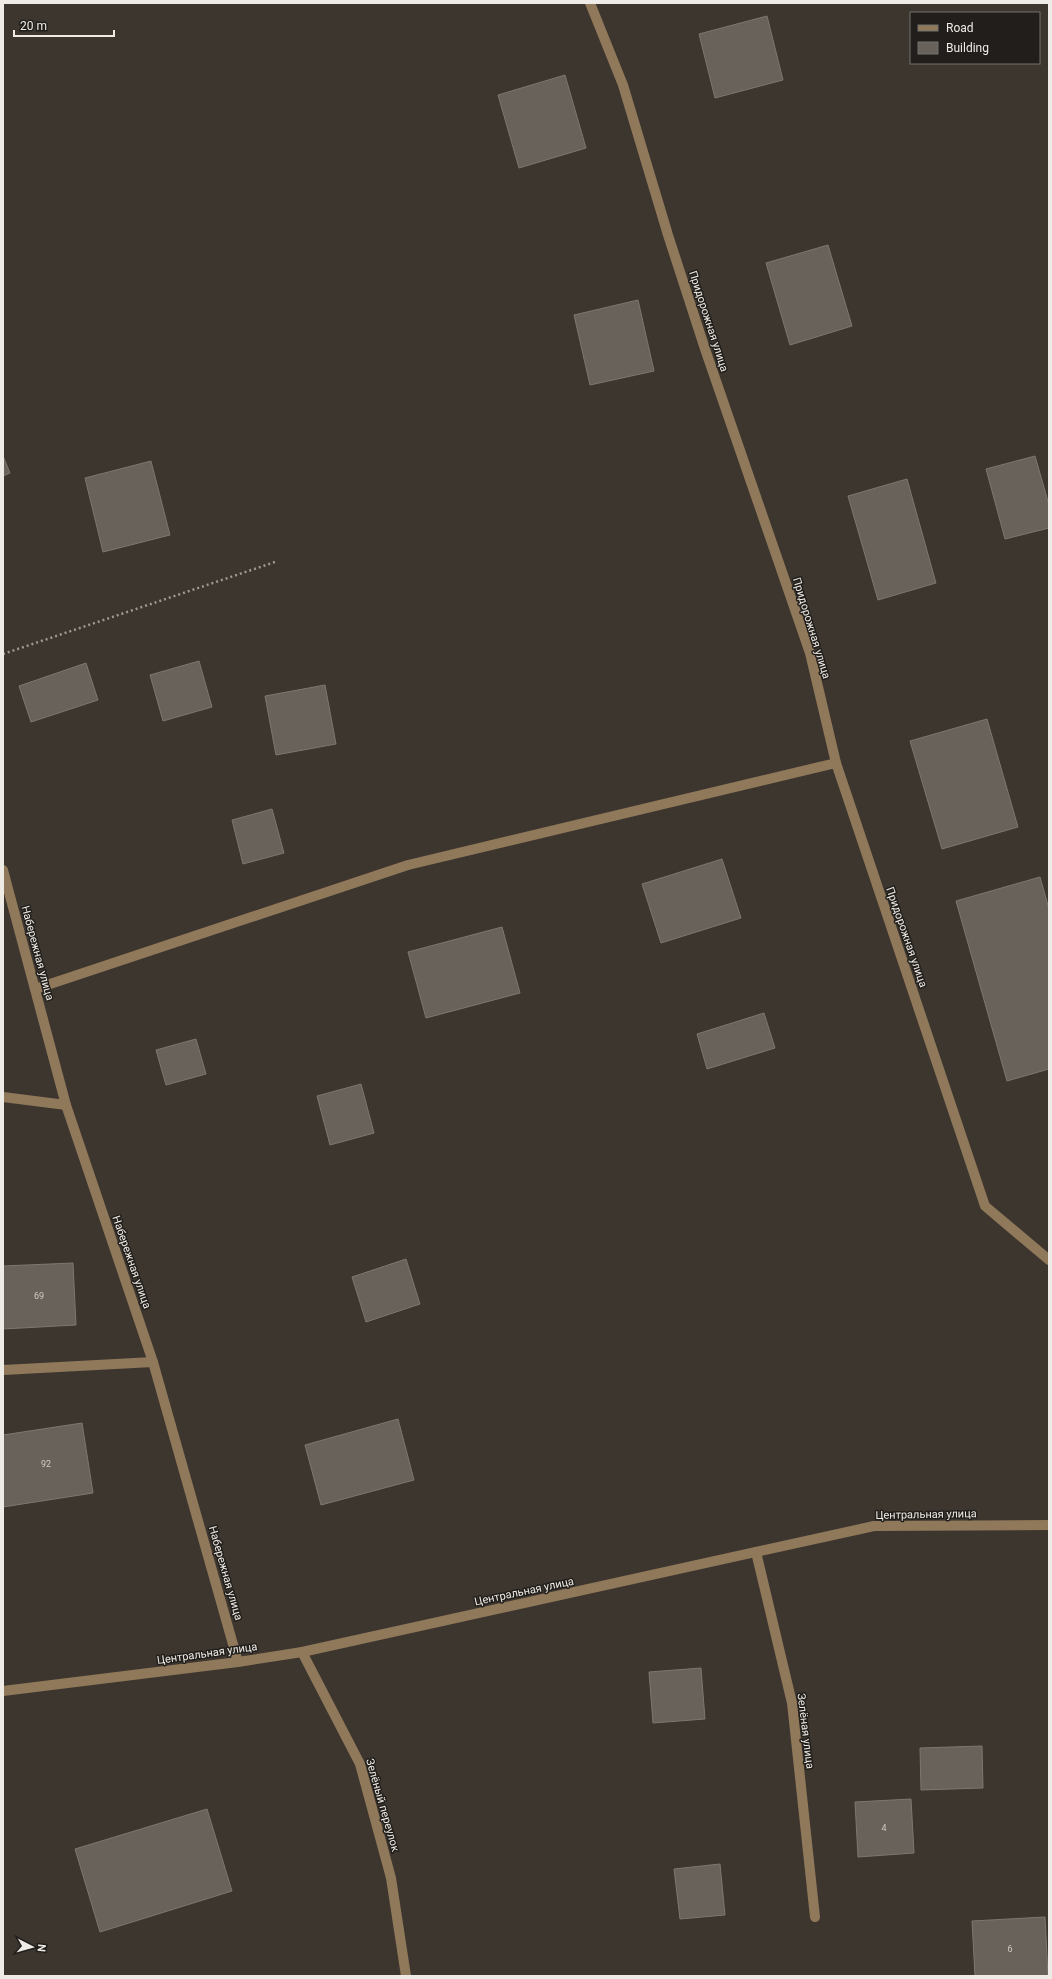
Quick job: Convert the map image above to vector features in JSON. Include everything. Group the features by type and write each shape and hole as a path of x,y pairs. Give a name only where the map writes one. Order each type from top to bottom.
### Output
{"street":[{"name":"Придорожная улица","path":"590,3 623,85 668,235 810,653 836,762 985,1206 1049,1260"},
{"path":"35,990 408,865 836,762"},
{"name":"Набережная улица","path":"3,870 66,1105 153,1362 238,1662"},
{"path":"3,1097 66,1105"},
{"path":"3,1370 153,1362"},
{"name":"Центральная улица","path":"3,1691 238,1662 302,1652 874,1526 1049,1525"},
{"name":"Зелёная улица","path":"756,1552 792,1703 815,1917"},
{"name":"Зелёный переулок","path":"302,1652 360,1764 391,1878 406,1976"}],"path":[{"path":"3,654 275,562"}],"building":[{"path":"767,16 783,80 715,98 699,34"},
{"path":"565,75 586,148 519,168 498,95"},
{"path":"828,245 852,326 790,345 766,263"},
{"path":"638,300 654,371 590,385 574,315"},
{"path":"3,456 10,473 3,476"},
{"path":"1035,456 1049,505 1049,528 1005,539 986,469"},
{"path":"151,461 170,535 103,552 85,478"},
{"path":"907,479 936,583 878,600 848,496"},
{"path":"199,661 212,707 163,721 150,675"},
{"path":"86,663 98,700 31,722 19,686"},
{"path":"325,685 336,744 276,755 265,696"},
{"path":"987,719 1018,827 942,849 910,741"},
{"path":"272,809 284,853 243,864 232,820"},
{"path":"722,859 741,918 661,943 642,884"},
{"path":"1040,877 1049,909 1049,1069 1007,1081 956,901"},
{"path":"502,927 520,993 426,1018 408,952"},
{"path":"764,1013 775,1048 707,1069 697,1034"},
{"path":"196,1039 206,1074 166,1085 156,1050"},
{"path":"361,1084 374,1133 330,1145 317,1096"},
{"path":"406,1259 420,1304 366,1322 352,1277"},
{"path":"73,1263 76,1325 3,1329 3,1266"},
{"path":"398,1419 414,1480 321,1505 305,1445"},
{"path":"82,1423 93,1493 3,1507 3,1435"},
{"path":"701,1668 705,1719 653,1723 649,1672"},
{"path":"982,1746 983,1788 921,1790 920,1748"},
{"path":"911,1799 914,1853 858,1857 855,1802"},
{"path":"207,1809 232,1891 100,1932 75,1849"},
{"path":"720,1864 725,1915 680,1919 674,1869"},
{"path":"1045,1917 1048,1976 975,1976 972,1921"}]}
